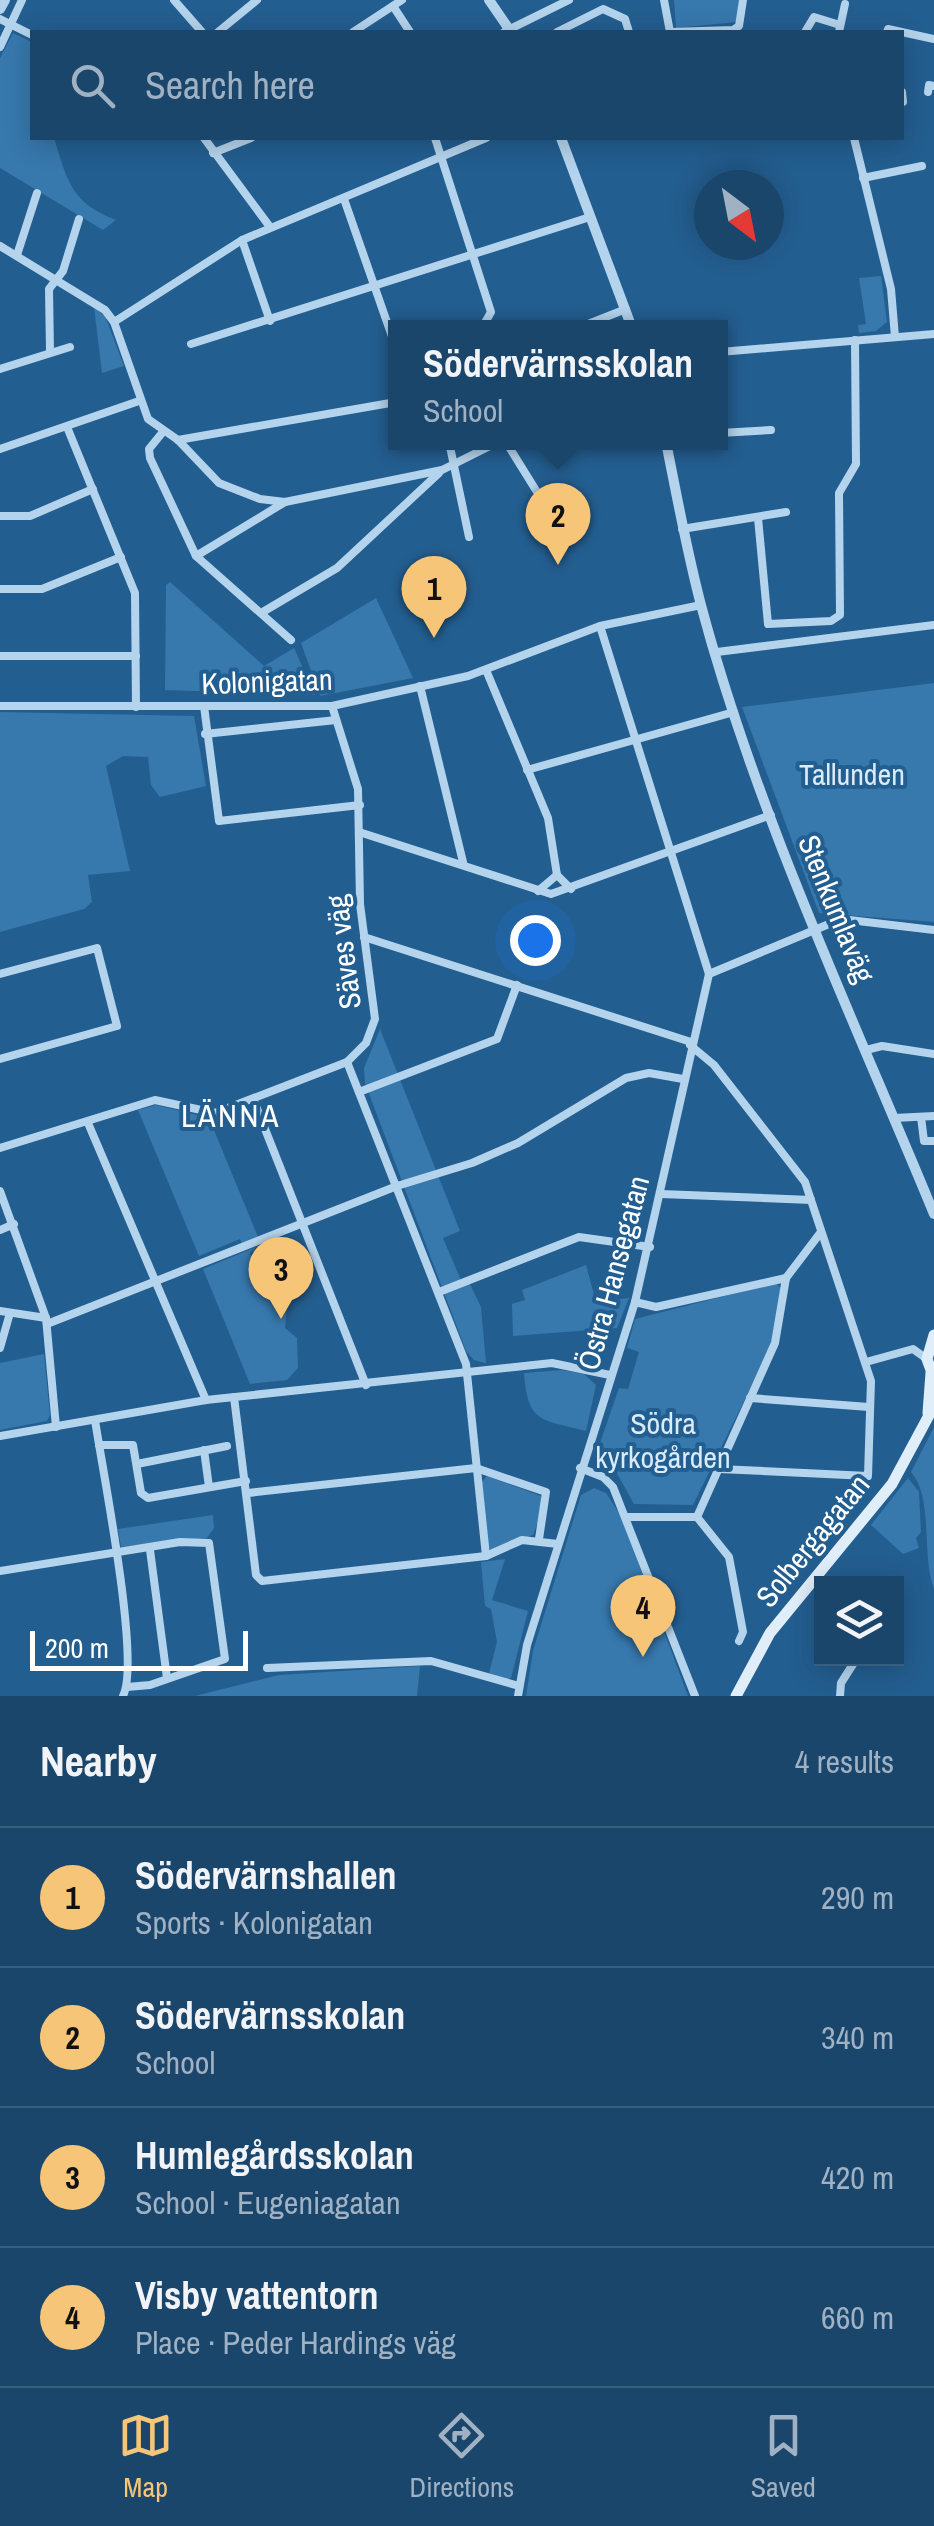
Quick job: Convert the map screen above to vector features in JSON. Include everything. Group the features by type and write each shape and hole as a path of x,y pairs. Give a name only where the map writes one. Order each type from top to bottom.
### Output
{"main road":[{"path":"927,1359 934,1335"},
{"name":"Solbergagatan","path":"736,1696 762,1644 892,1484 931,1411 932,1376 927,1359"}],"street":[{"path":"0,9 5,0"},
{"path":"0,47 22,0"},
{"path":"174,0 200,30"},
{"path":"220,30 257,0"},
{"path":"356,30 402,0"},
{"path":"490,0 508,30"},
{"path":"513,30 569,0"},
{"path":"664,0 670,30"},
{"path":"733,30 739,26 743,0"},
{"path":"560,30 601,4 625,19 628,30"},
{"path":"805,30 814,16 839,29 845,4"},
{"path":"393,6 409,30"},
{"path":"0,19 30,34"},
{"path":"904,32 934,39"},
{"path":"205,140 270,227"},
{"path":"213,153 246,140"},
{"path":"436,140 491,312 486,320"},
{"path":"114,322 242,240 481,140"},
{"path":"562,140 629,320"},
{"path":"854,140 891,289 895,337"},
{"path":"863,178 922,166"},
{"path":"17,256 37,193"},
{"path":"344,198 388,326"},
{"path":"192,344 590,216"},
{"path":"50,352 49,289 63,271 80,220"},
{"path":"242,240 270,321"},
{"path":"0,246 105,310 114,322 138,401 148,420 162,433 178,440 219,483 285,502"},
{"path":"598,320 626,309"},
{"path":"728,351 934,334"},
{"path":"758,518 768,624 832,621 840,615 839,493 856,464 855,340"},
{"path":"0,370 70,347"},
{"path":"0,449 138,401"},
{"path":"178,440 388,403"},
{"path":"66,427 135,593 136,708"},
{"path":"728,433 770,430"},
{"path":"162,433 149,449 150,458 196,556 291,640"},
{"path":"451,450 470,538"},
{"path":"261,613 337,568 442,470 483,450"},
{"path":"508,450 538,492"},
{"name":"Stenkumlaväg","path":"667,450 701,605 734,712 770,815 934,1214"},
{"path":"196,556 285,502 442,470"},
{"path":"0,516 30,516 93,489"},
{"path":"682,529 786,512"},
{"path":"0,588 42,589 120,557"},
{"name":"Kolonigatan","path":"0,706 332,706 486,670 600,626 701,605"},
{"path":"717,652 934,625"},
{"path":"600,626 709,974 841,918 934,930"},
{"path":"0,656 136,656"},
{"path":"486,670 548,818 557,875 571,889"},
{"path":"420,686 463,862"},
{"path":"204,706 219,821 360,805"},
{"name":"Säves väg","path":"332,706 354,770 360,805 364,937 375,1019 366,1043 348,1062"},
{"path":"527,770 734,712"},
{"path":"205,734 336,720"},
{"path":"359,832 463,862 538,891 571,889 770,815"},
{"path":"538,891 557,875"},
{"path":"364,937 691,1044 714,1065 801,1175 866,1362 868,1476 719,1468"},
{"path":"0,974 98,948 115,1028 0,1059"},
{"name":"Östra Hansegatan","path":"518,1691 526,1645 650,1247 709,974"},
{"path":"359,1092 497,1039 518,985"},
{"path":"866,1050 882,1046 934,1054"},
{"path":"0,1148 156,1100 215,1113 348,1062 466,1364 464,1375 486,1556"},
{"path":"0,1348 5,1312 47,1321 518,1143 626,1078 649,1073 684,1079"},
{"path":"254,1100 366,1385"},
{"path":"894,1118 934,1116"},
{"path":"921,1117 924,1141 934,1142"},
{"path":"88,1123 206,1400"},
{"path":"0,1191 47,1321 56,1427"},
{"path":"661,1194 811,1200"},
{"path":"0,1230 14,1224"},
{"path":"697,1517 776,1343 786,1278 822,1232"},
{"path":"439,1292 580,1237 650,1247"},
{"path":"635,1302 656,1307 786,1278"},
{"path":"866,1362 913,1349 927,1359"},
{"path":"0,1436 206,1400 552,1363 610,1374"},
{"path":"234,1397 260,1580 486,1556 522,1540 540,1538 558,1544"},
{"path":"750,1398 869,1408"},
{"path":"0,1571 114,1552 203,1541 212,1548 227,1653 222,1662 125,1691 114,1552 95,1420"},
{"path":"99,1445 126,1441 132,1445 141,1493 148,1498 246,1481"},
{"path":"137,1464 227,1446"},
{"path":"204,1450 209,1487"},
{"path":"248,1493 476,1468 546,1492 549,1497 540,1538"},
{"path":"580,1468 608,1480 626,1516 694,1696"},
{"path":"626,1516 697,1517"},
{"path":"697,1517 733,1568 743,1632 739,1641"},
{"path":"150,1550 167,1678"},
{"path":"267,1668 431,1661 518,1691"},
{"path":"840,1696 841,1683 852,1666"}],"green space":[{"path":"674,0 739,0 736,22 676,28"},
{"path":"13,33 30,41 30,140 55,140 80,198 116,220 103,230 0,168 0,58"},
{"path":"881,276 887,322 876,331 859,333 858,325 866,324 859,278"},
{"path":"94,307 105,316 124,366 102,373"},
{"path":"170,582 264,666 294,648 315,695 165,690 166,585"},
{"path":"376,598 413,678 320,696 301,643"},
{"name":"Tallunden","path":"934,683 934,922 819,913 742,707"},
{"path":"0,712 194,716 206,786 160,797 151,785 148,757 123,756 106,766 130,871 88,875 92,902 84,909 0,932"},
{"path":"380,1029 460,1231 443,1238 463,1285 469,1282 481,1307 486,1363 474,1360 466,1351 365,1083 364,1068"},
{"path":"156,1105 209,1118 258,1237 242,1244 240,1239 199,1256 138,1110"},
{"path":"256,1247 250,1253 254,1266 268,1273 266,1291 287,1309 285,1328 297,1338 298,1368 287,1380 250,1384 203,1269"},
{"path":"586,1265 596,1302 629,1298 617,1328 513,1336 512,1304 525,1300 522,1290"},
{"name":"Södra kyrkogården","path":"776,1283 782,1290 773,1342 693,1505 634,1504 600,1443 619,1388 628,1389 639,1352 627,1348 635,1319"},
{"path":"44,1354 50,1415 47,1421 0,1430 0,1363"},
{"path":"562,1370 584,1374 596,1385 586,1431 540,1417 529,1402 524,1373"},
{"path":"934,1427 934,1589 925,1512 911,1472"},
{"path":"487,1476 541,1496 544,1507 533,1535 491,1550 487,1546 480,1484"},
{"path":"908,1478 919,1492 921,1532 916,1538 919,1548 903,1554 871,1525"},
{"path":"594,1488 606,1493 621,1516 688,1696 526,1696 533,1651 581,1495"},
{"path":"213,1515 214,1528 207,1538 121,1547 118,1529"},
{"path":"505,1559 492,1600 528,1611 511,1678 506,1680 489,1673 497,1642 491,1609 485,1606 481,1562"},
{"path":"420,1666 417,1696 195,1696 279,1675"}],"place":[{"name":"Södervärnsskolan","path":"558,565"},
{"name":"Södervärnshallen","path":"434,638"},
{"name":"Humlegårdsskolan","path":"281,1319"},
{"name":"Visby vattentorn","path":"643,1657"}],"district":[{"name":"LÄNNA","path":"231,1116"}]}
